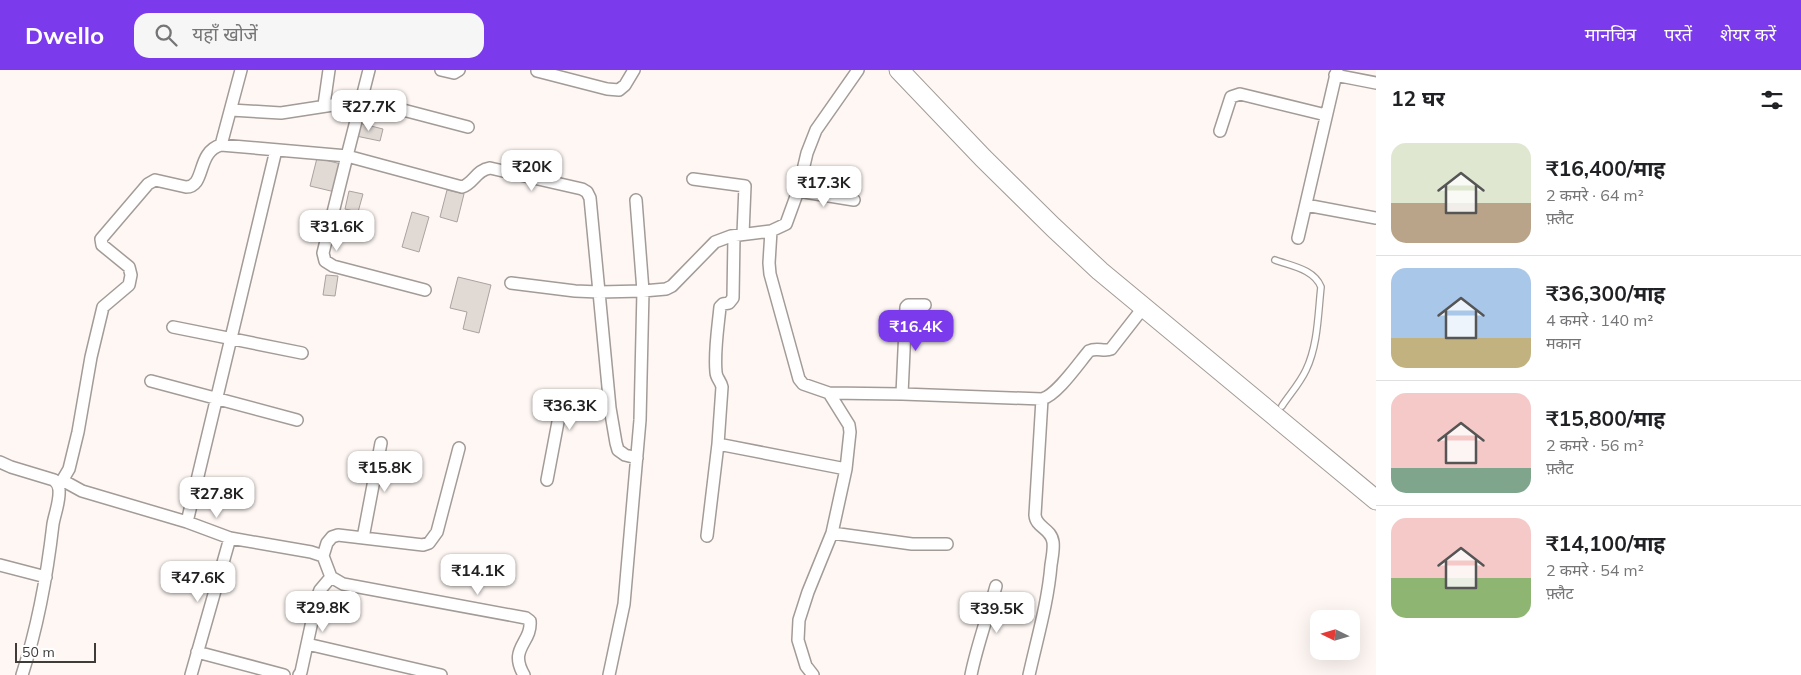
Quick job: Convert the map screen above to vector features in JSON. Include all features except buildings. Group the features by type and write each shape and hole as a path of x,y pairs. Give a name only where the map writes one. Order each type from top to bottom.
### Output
{"highway":[{"path":"899,70 983,158 1053,227 1143,308 1376,500"},
{"path":"916,70 988,147 1090,246 1376,484"}],"street":[{"path":"221,145 242,70"},
{"path":"324,105 329,70"},
{"path":"369,70 323,254 325,260 333,266 425,290"},
{"path":"441,70 454,73 459,70"},
{"path":"537,71 619,90 634,70"},
{"path":"511,283 599,292 666,289 672,286 715,242 739,235 771,231 786,224 798,191 807,153 816,130 858,70"},
{"path":"1298,238 1336,73 1376,83"},
{"path":"1220,131 1231,97 1240,94 1326,115"},
{"path":"231,110 281,113 324,105 360,104 468,127"},
{"path":"22,675 33,641 46,578 54,516 61,483 69,469 78,432 90,357 102,306 129,284 131,275 129,267 102,245 101,240 148,184 155,180 191,187 196,182 208,152 213,147 221,145 347,156 462,187 469,185 483,169 490,168 582,189 587,192 590,198 610,408 618,450 637,458"},
{"path":"187,522 276,150"},
{"path":"693,179 745,186 733,298 729,303 723,304 720,307 716,376 722,383 722,387 718,444 707,536"},
{"path":"798,191 854,200"},
{"path":"609,675 624,604 640,420 643,291 636,200"},
{"path":"1306,205 1376,218"},
{"path":"771,231 768,263 770,274 799,379 803,384 829,393 1046,398 1054,392 1089,351 1094,349 1111,349 1143,308"},
{"path":"902,394 906,307 908,305 925,305"},
{"path":"172,327 302,353"},
{"path":"151,381 216,400 297,420"},
{"path":"813,675 806,666 798,640 799,620 808,592 832,533 846,469 850,439 849,425 829,393"},
{"path":"547,480 561,406 565,400 570,399 610,408"},
{"path":"1029,675 1049,589 1053,543 1048,530 1038,524 1035,515 1042,399"},
{"path":"363,538 381,443"},
{"path":"718,444 846,469"},
{"path":"459,448 437,532 429,543 423,545 338,535 332,537 327,543 323,556 331,577 343,584 526,618 530,621 530,626 519,652 518,661 524,675"},
{"path":"0,462 11,468 187,522 230,538 311,552 323,556"},
{"path":"832,533 912,544 948,544"},
{"path":"191,675 230,538"},
{"path":"0,565 46,578"},
{"path":"299,675 317,598 320,590 331,577"},
{"path":"971,675 996,586"},
{"path":"307,644 441,675"},
{"path":"197,652 284,675"}],"lane":[{"path":"1275,260 1310,273 1318,278 1321,287 1314,344 1310,360 1305,372 1282,406"}]}
